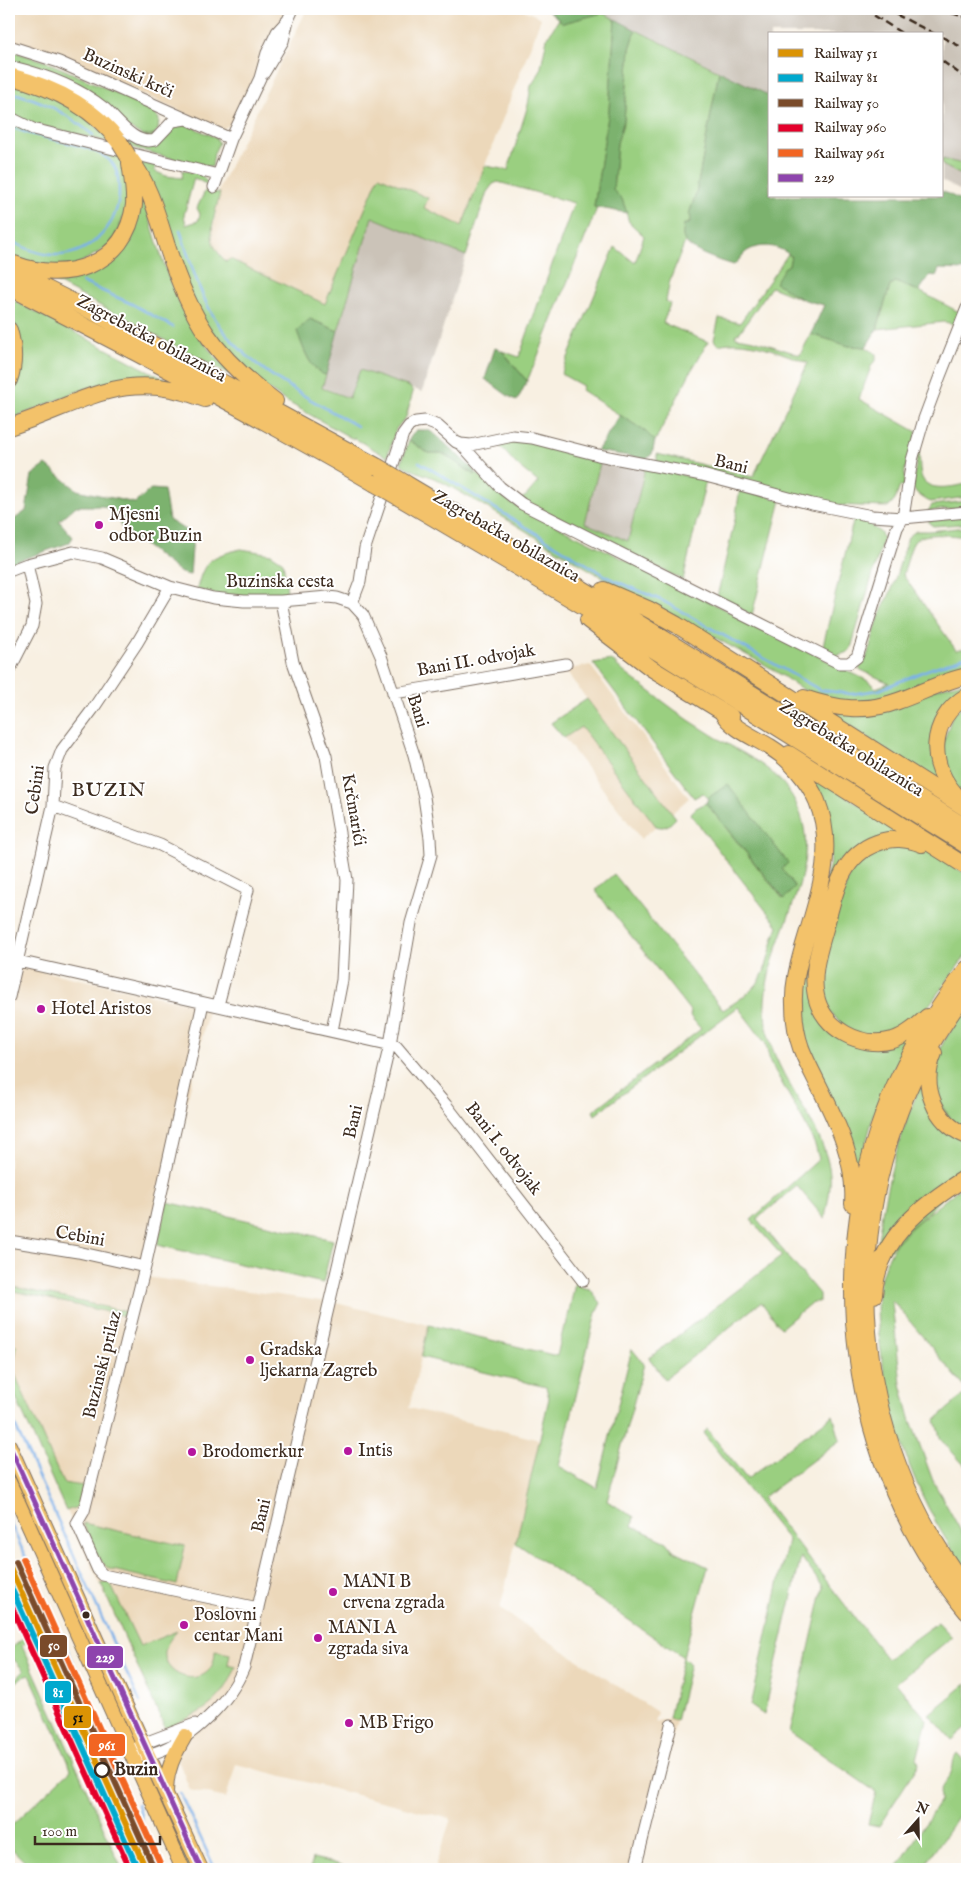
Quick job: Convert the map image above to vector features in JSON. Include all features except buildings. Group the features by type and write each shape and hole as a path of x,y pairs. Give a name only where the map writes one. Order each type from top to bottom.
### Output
{"highway":[{"path":"9,76 39,84 67,97 96,118 124,150 144,180 185,299 212,343 229,363 263,392 315,424 335,443"},
{"path":"9,261 41,271 63,272 84,268 106,255 126,230 132,213 134,185 124,150"},
{"name":"Zagrebačka obilaznica","path":"9,270 93,312 378,467 402,490 517,566 599,615 967,846"},
{"name":"Zagrebačka obilaznica","path":"9,287 100,334 374,483 402,490 508,543 760,697 967,828"},
{"path":"9,330 13,349 13,361 9,380"},
{"path":"9,428 98,393 126,387 156,387 195,395 267,430 295,439"},
{"path":"508,543 542,554 613,595 657,614 759,676 967,809"},
{"path":"517,566 535,588 598,627 651,668 967,866"},
{"path":"759,676 817,702 841,708 856,709 896,702 946,682 967,676"},
{"path":"967,696 955,705 943,721 935,753 941,775 947,785 967,804"},
{"path":"722,712 730,723 773,749 799,773 816,799 824,824 826,848 824,869 798,966 793,1001 800,1047 836,1119 849,1156 853,1198 846,1271 853,1289"},
{"path":"949,855 915,842 896,838 874,844 856,855 839,880 817,959 814,979 818,1003 827,1018 852,1038 869,1041 885,1041 901,1037 967,991"},
{"path":"967,969 950,1003 940,1030 912,1083 891,1137 878,1181 870,1228 866,1278 868,1334 872,1372 888,1435 910,1496 943,1555 967,1589"},
{"path":"950,1003 918,1040 904,1067 890,1099 864,1180 857,1225 853,1289 854,1337 860,1379 879,1454 904,1512 922,1546 957,1600 967,1612"},
{"path":"950,1003 952,1021 931,1063 929,1071 930,1098 940,1115 955,1129 967,1136"},
{"path":"872,1372 876,1357 874,1291 880,1266 886,1252 901,1229 919,1210 967,1177"}],"main road":[{"path":"9,1445 145,1749 201,1869"},
{"path":"9,1482 183,1869"},
{"path":"166,1795 168,1769 185,1736"}],"street":[{"path":"214,187 231,139 260,78 265,58 280,27 291,14"},
{"name":"Buzinski krči","path":"9,46 59,62 231,139"},
{"path":"9,66 46,76 81,92 98,103 130,133 144,141 154,140 174,121 186,119"},
{"path":"155,106 163,118 164,130"},
{"path":"9,116 32,129 218,174"},
{"path":"352,603 357,591 365,548 403,434 409,426 416,422 425,421 438,426 461,444 500,487 522,504 840,663 851,662 858,654 897,528 903,518 912,460 940,376 967,308"},
{"name":"Bani","path":"461,444 471,445 513,436 532,438 598,455 702,475 839,510 872,516 903,518 967,512"},
{"name":"Buzinska cesta","path":"9,571 27,564 73,552 102,558 170,587 213,598 244,601 281,601 328,597 352,603"},
{"path":"9,671 32,626 36,604 27,564"},
{"name":"Cebini","path":"9,997 13,960 53,806 55,768 62,750 93,709 137,643 170,587"},
{"name":"Krčmarići","path":"281,601 292,662 326,756 348,880 342,980 332,1031"},
{"name":"Bani","path":"145,1749 167,1748 202,1722 218,1707 238,1680 244,1667 390,1044 411,924 431,855 424,797 414,754 381,656 363,615 352,603"},
{"name":"Bani II. odvojak","path":"393,692 431,688 498,674 566,664"},
{"path":"53,806 160,845 248,890 218,1005"},
{"path":"13,960 390,1044"},
{"name":"Buzinski prilaz","path":"203,1002 145,1267 86,1507 78,1521 78,1525 98,1570 103,1575 258,1608"},
{"name":"Bani I. odvojak","path":"390,1044 396,1046 446,1105 583,1281"},
{"name":"Cebini","path":"9,1241 78,1252 145,1267"},
{"name":"Bani","path":"130,1754 136,1756 145,1749 202,1722"},
{"path":"635,1869 670,1725"}],"shaded area":[{"path":"9,9 286,9 232,124 222,129 61,58 9,40"},
{"path":"307,9 522,9 541,18 462,226 424,208 428,198 379,176 326,304 231,259 227,262 214,246 212,238 220,186"},
{"path":"595,9 949,9 967,14 967,194 944,182 944,32 768,32 768,95"},
{"path":"372,217 466,256 422,392 361,370 350,398 322,387"},
{"path":"601,459 644,468 628,542 585,523"},
{"path":"590,665 689,798 672,813 565,670"},
{"path":"581,727 656,826 641,839 564,738"},
{"path":"9,964 209,1007 146,1277 336,1303 429,1325 409,1408 540,1440 500,1609 657,1712 654,1722 669,1718 676,1721 640,1869 434,1869 451,1819 236,1764 226,1798 190,1790 165,1728 9,1382"}],"green space":[{"path":"547,9 595,9 602,13 563,23"},
{"path":"602,13 615,19 609,110 594,207 597,208 527,381 502,351 519,357 574,203 498,182 493,184 487,192 466,256 372,217 338,331 310,319 297,331 311,363 320,373 326,375 322,388 349,398 360,370 410,387 413,392 406,417 396,429 387,457 284,400 250,376 201,320 138,160 156,164 154,171 166,176 182,178 183,170 201,174 210,186 194,178 184,215 186,225 198,221 200,214 197,208 205,191 220,193 214,219 212,240 226,262 230,259 325,304 379,176 428,198 424,208 462,226 485,166 508,170 528,105 531,86 540,72 547,38 559,19 563,23"},
{"path":"615,19 636,30 630,49 624,120 617,143 613,190 622,199 627,213 594,207 609,110"},
{"path":"636,30 719,71 696,194 689,214 691,217 683,236 685,242 670,280 666,301 670,304 663,323 708,342 655,441 646,432 581,390 583,386 561,374 615,247 635,263 644,236 629,222 622,199 613,190 617,143 624,120 630,49"},
{"path":"9,50 47,62 152,109 159,119 158,130 154,134 144,136 9,64"},
{"path":"719,71 768,95 768,198 944,198 944,192 967,203 967,270 939,269 936,276 930,275 919,291 895,282 890,286 877,329 866,347 849,346 811,334 824,305 800,298 775,283 784,268 789,265 791,256 787,253 777,248 766,246 754,248 747,251 734,265 704,255 690,246 683,236 684,224 689,224 691,217 689,214 696,194"},
{"path":"29,75 133,140 168,132 177,125 185,124 215,137 219,143 214,153 212,167 201,166 129,147"},
{"path":"9,82 46,93 82,114 113,143 29,123 9,112"},
{"path":"9,122 120,154 130,180 131,200 111,245 71,268 19,261 9,256"},
{"path":"944,159 967,165 967,178 944,166"},
{"path":"141,191 166,268 181,306 202,340 230,372 229,374 50,279 95,270"},
{"path":"788,254 791,256 789,265 784,268 785,284 791,293 801,299 771,287 740,332 735,335 736,337 754,340 800,355 811,334 849,346 866,347 876,354 876,361 872,364 859,399 917,432 905,469 904,486 900,486 895,500 889,507 830,505 657,462 657,454 753,477 808,363 764,347 741,343 718,345 714,340 719,318 740,323"},
{"path":"895,282 919,291 959,312 954,324 944,322 877,329 890,286"},
{"path":"9,298 170,382 135,379 108,382 79,391 9,419 9,396 15,382 16,327 9,313"},
{"path":"310,319 338,331 326,375 315,369 311,363 297,331"},
{"path":"495,348 502,351 527,381 517,401 485,379"},
{"path":"620,415 646,432 655,441 652,454 647,459 597,451"},
{"path":"416,430 428,430 436,435 476,472 475,475 442,453 428,453 409,440"},
{"path":"521,439 601,459 585,523 628,541 644,467 706,480 683,580 521,499 538,482 517,465 496,442"},
{"path":"409,440 428,453 442,453 475,475 476,472 494,491 515,505 868,681 876,688 889,683 859,669 867,656 880,614 892,589 908,537 916,531 967,527 967,537 931,535 918,538 912,545 903,575 956,650 967,648 967,669 897,695 858,704 821,698 802,689 769,667 675,616 608,583 607,580 461,493 401,464"},
{"path":"919,448 920,472 924,481 934,487 967,484 967,497 931,502 913,490"},
{"path":"46,465 77,490 135,503 151,489 164,490 169,520 193,535 190,575 181,573 122,528 112,510 102,506 76,506 59,521 73,537 69,543 9,564 9,523 26,511 32,475"},
{"path":"740,488 781,500 752,615 717,597 736,515"},
{"path":"967,501 967,507 928,511 932,505"},
{"path":"967,516 967,523 963,524 933,526 929,523 929,520"},
{"path":"854,517 871,520 873,522 871,526 881,533 883,539 851,648 848,652 837,657 822,650"},
{"path":"241,549 271,554 283,562 287,591 284,595 224,597 197,589 203,571 211,560 223,554"},
{"path":"612,660 627,675 682,715 753,759 775,775 792,796 803,823 805,850 801,877 774,958 767,986 765,1014 768,1035 775,1055 815,1128 823,1147 830,1173 830,1187 825,1219 797,1186 757,1219 819,1294 819,1302 812,1302 781,1328 761,1302 665,1379 649,1358 782,1256 751,1220 819,1159 805,1124 770,1062 766,1044 738,1007 595,1115 593,1111 701,1029 690,1016 691,1012 595,890 614,874 723,1010 749,992 761,978 778,926 690,814 696,808 706,803 783,899 795,887 781,869 788,863 728,785 708,798 703,793 694,798 593,663"},
{"path":"967,681 967,691 945,709 940,784 822,709 837,713"},
{"path":"587,699 676,818 665,827 656,826 581,727 564,738 551,723"},
{"path":"967,702 967,799 955,788 940,752 953,714"},
{"path":"801,768 902,831 852,853 810,967 839,1036 911,1036 886,1084 874,1114 857,1175 806,1048 798,990 831,859"},
{"path":"728,784 788,863 782,869 795,887 784,899 706,803 708,798"},
{"path":"914,845 941,858 967,875 967,954 921,1016 895,1035 854,1034 826,1009 819,973 851,869 877,847"},
{"path":"967,1007 967,1132 949,1120 933,1088 940,1050"},
{"path":"923,1079 967,1141 967,1173 876,1263 886,1192 905,1124"},
{"path":"967,1182 967,1390 892,1300 892,1303 901,1384 910,1418 933,1481 967,1542 967,1572 935,1520 910,1467 900,1440 886,1382 877,1305 883,1272 892,1251 904,1232"},
{"path":"167,1202 333,1240 323,1283 157,1245"},
{"path":"576,1279 581,1287 590,1289 601,1303 596,1313 559,1466 597,1488 632,1349 644,1364 607,1501 634,1517 632,1526 667,1542 673,1550 708,1567 683,1657 516,1543 549,1398 546,1387 421,1357 429,1325 557,1356 564,1326 566,1326"},
{"path":"9,1286 126,1312 125,1316 9,1290"},
{"path":"9,1343 17,1346 13,1370 63,1483 83,1486 77,1507 66,1511 9,1382"},
{"path":"967,1392 967,1468 941,1440 935,1420"},
{"path":"833,1415 840,1440 762,1498 887,1659 938,1622 952,1637 896,1683 927,1720 917,1759 919,1764 879,1826 868,1824 876,1792 790,1732 823,1587 801,1557 764,1715 751,1706 788,1540 703,1433 707,1429 747,1479"},
{"path":"9,1458 132,1734 130,1734 9,1471"},
{"path":"83,1523 185,1546 177,1585 109,1569 97,1554"},
{"path":"9,1573 41,1643 33,1646 28,1642 22,1645 122,1869 32,1869 9,1846 9,1828 71,1770 30,1675 22,1677 12,1687 10,1685 24,1671 9,1654 9,1650 24,1638 11,1612 9,1613"},
{"path":"109,1581 140,1646 177,1631 166,1647 165,1658 169,1667 177,1674 197,1677 206,1673 212,1664 215,1651 230,1654 228,1664 236,1666 224,1690 217,1699 199,1712 165,1728 101,1584"},
{"path":"683,1657 690,1664 676,1721 669,1718"},
{"path":"967,1683 967,1727 952,1740 929,1714"},
{"path":"957,1754 967,1765 967,1804 922,1869 896,1869 940,1801 940,1791 950,1775"},
{"path":"151,1773 194,1869 188,1869 146,1775"},
{"path":"313,1858 357,1869 310,1869"}],"waterway":[{"path":"9,92 22,95 54,108 93,135"},
{"path":"9,126 33,135 93,150 104,156 112,163 116,170 119,196 117,208 106,230 98,239 77,251 52,255 30,250 9,240"},
{"path":"180,230 202,293 224,332 257,365 296,391 357,426"},
{"path":"82,282 132,304 173,327"},
{"path":"419,462 611,579 663,601 820,690 851,694 879,690 967,656"},
{"path":"9,1412 140,1702"},
{"path":"9,1520 113,1751"},
{"path":"180,1793 215,1869"},
{"path":"138,1805 142,1827 162,1869"}],"railway":[{"path":"864,9 900,32"},
{"path":"885,9 931,32"},
{"path":"940,9 967,18"},
{"path":"944,38 967,50"},
{"path":"944,62 967,79"}],"rail line":[{"name":"961","path":"23,1559 160,1863"},
{"name":"50","path":"16,1562 153,1866"},
{"name":"51","path":"9,1565 146,1869"},
{"name":"81","path":"9,1583 138,1869"},
{"name":"960","path":"9,1601 130,1869"}],"transit line":[{"name":"229","path":"9,1445 201,1869"}],"place":[{"name":"Mjesni odbor Buzin","path":"99,525"},
{"name":"Hotel Aristos","path":"41,1009"},
{"name":"Gradska ljekarna Zagreb","path":"250,1360"},
{"name":"Intis","path":"348,1451"},
{"name":"Brodomerkur","path":"192,1452"},
{"name":"MANI B crvena zgrada","path":"333,1592"},
{"name":"Poslovni centar Mani","path":"184,1625"},
{"name":"MANI A zgrada siva","path":"318,1638"},
{"name":"MB Frigo","path":"349,1723"},
{"name":"Buzin","path":"102,1770"}],"district":[{"name":"BUZIN","path":"109,790"}]}
